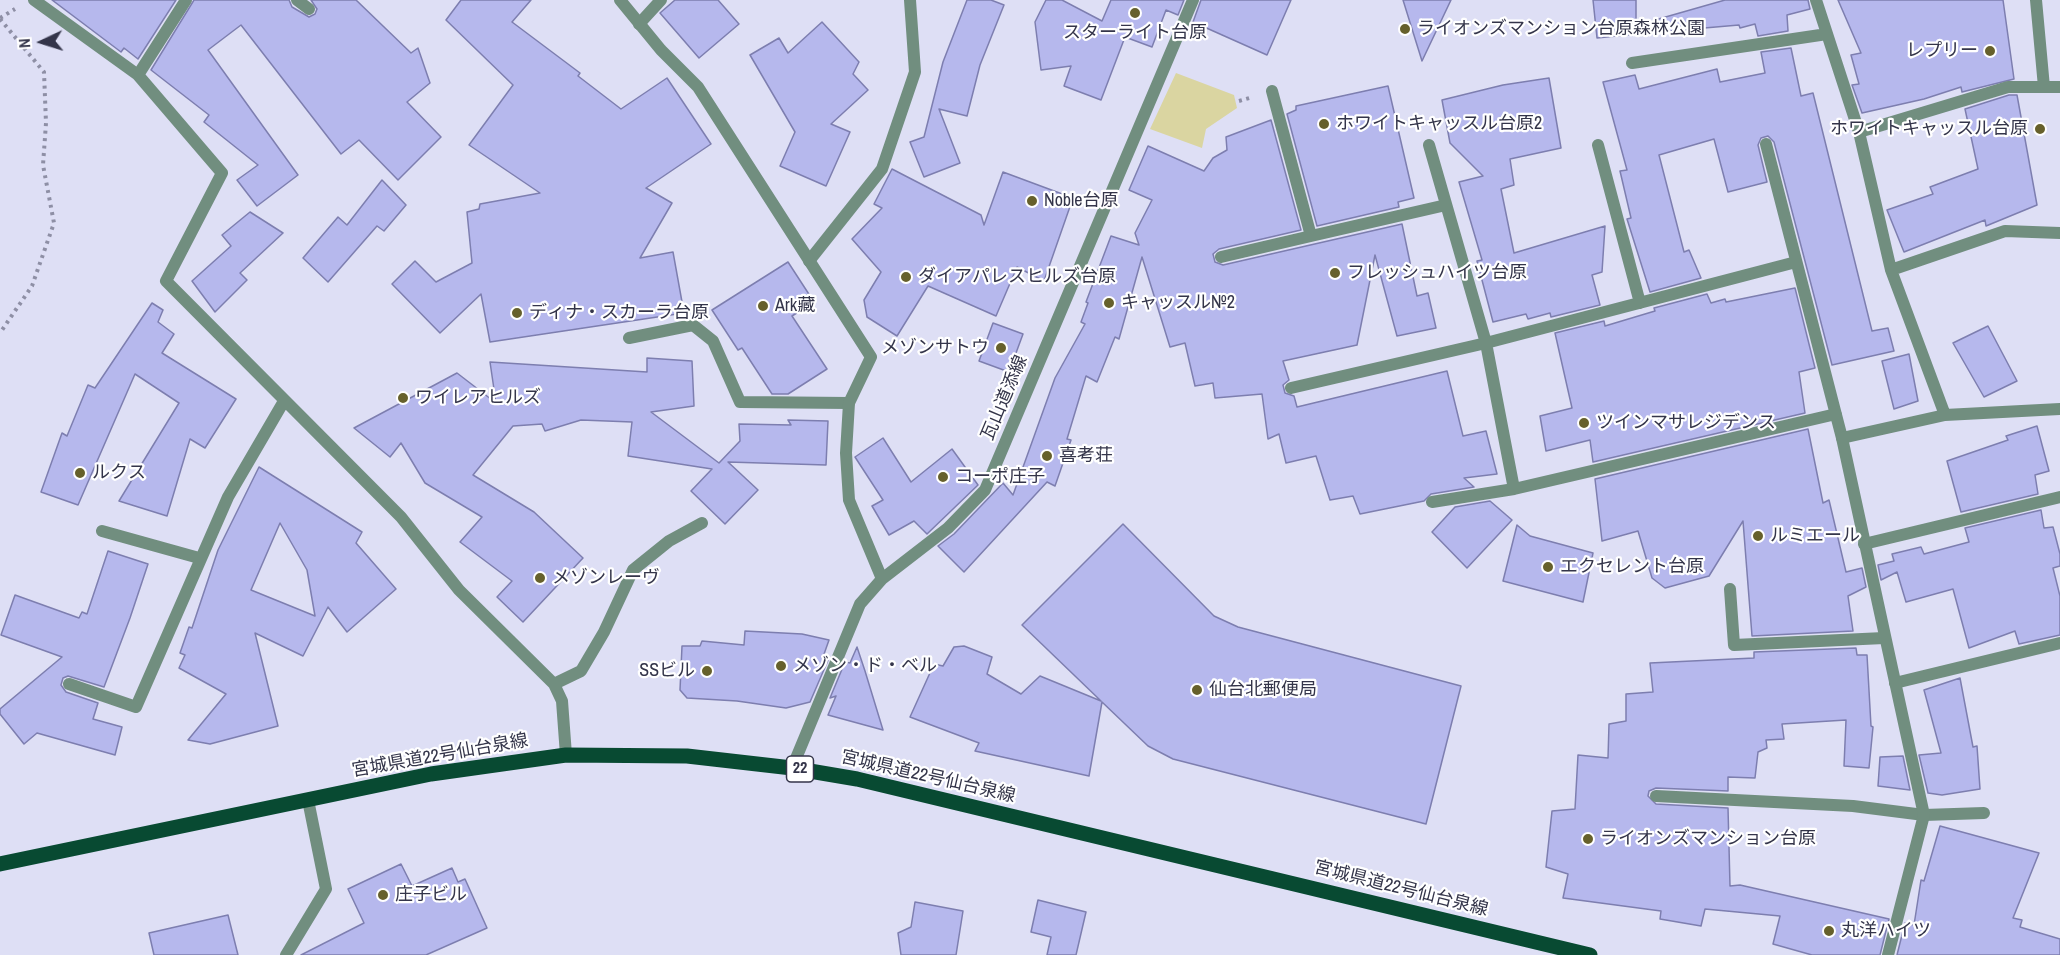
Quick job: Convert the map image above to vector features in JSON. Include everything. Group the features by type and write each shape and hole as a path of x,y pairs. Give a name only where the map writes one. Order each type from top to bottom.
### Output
{"main road":[{"name":"宮城県道22号仙台泉線","path":"0,864 431,774 566,755 687,756 792,768 869,782 1590,955"}],"street":[{"path":"34,0 138,75 222,172 165,281 401,517 459,590 554,684 562,701 566,755"},
{"path":"138,75 186,0"},
{"path":"297,0 309,9"},
{"path":"620,0 639,24 698,87 871,357 849,403 846,453 849,500 882,579"},
{"path":"639,24 661,0"},
{"path":"809,261 882,170 915,72 910,0"},
{"name":"瓦山道添線","path":"792,768 860,604 882,579 948,528 985,490 1193,0"},
{"path":"1816,0 1859,132 1891,270 1945,415"},
{"path":"2036,0 2044,87"},
{"path":"1632,63 1827,34"},
{"path":"1859,132 2008,87 2060,87"},
{"path":"1272,91 1311,236"},
{"path":"1766,144 1842,438 1924,815 1888,955"},
{"path":"1429,145 1486,343 1514,489"},
{"path":"1598,145 1640,303"},
{"path":"1221,258 1446,205"},
{"path":"1891,270 2005,231 2060,232"},
{"path":"1291,388 1486,343 1796,262"},
{"path":"629,338 693,325 713,341 740,402 849,403"},
{"path":"69,684 136,707 199,558 228,496 284,401"},
{"path":"1842,438 1945,415 2060,409"},
{"path":"1432,502 1514,489 1836,414"},
{"path":"1864,544 2060,497"},
{"path":"554,684 580,671 604,633 633,570 669,541 702,524"},
{"path":"102,531 199,558"},
{"path":"1730,589 1734,645 1884,638"},
{"path":"1895,683 2060,643"},
{"path":"1656,796 1853,806 1924,815 1984,813"},
{"path":"286,955 326,888 308,800"}],"path":[{"path":"0,20 44,72 46,123 43,165 54,223 32,286 0,333"}],"shaded area":[{"path":"1176,73 1234,95 1237,108 1206,129 1202,148 1150,129"}],"building":[{"path":"52,0 176,0 138,59 124,48 121,52"},
{"path":"194,0 289,0 292,7 309,17 315,14 317,9 311,0 356,0 411,53 418,48 430,83 407,102 441,137 398,180 359,140 341,154 241,25 208,50 298,175 257,206 237,180 258,165 204,122 209,115 151,70"},
{"path":"461,0 531,0 512,22 580,73 578,76 621,109 667,78 711,144 646,188 672,203 640,258 673,252 684,313 490,342 481,294 440,333 392,284 415,261 436,282 472,263 467,212 479,209 480,204 540,193 469,145 513,85 446,20"},
{"path":"675,0 718,0 739,24 699,58 660,13"},
{"path":"967,0 991,0 1004,5 980,65 967,116 939,109 960,163 924,177 910,142 924,137 943,62"},
{"path":"1046,0 1062,0 1102,21 1111,0 1184,0 1178,15 1166,10 1152,47 1125,37 1101,100 1064,86 1071,66 1041,70 1035,22"},
{"path":"1201,0 1291,0 1267,55 1193,22"},
{"path":"1403,0 1451,0 1422,61"},
{"path":"1593,0 1636,0 1636,34 1597,38"},
{"path":"1725,0 1808,0 1810,9 1787,15 1788,31 1758,36 1755,24 1740,28 1739,25 1658,32 1655,20"},
{"path":"1838,0 2003,0 2014,79 1962,92 1961,87 1924,99 1862,113 1852,85 1859,84 1851,55 1861,53"},
{"path":"822,22 859,62 853,74 868,90 831,124 850,132 826,186 780,166 795,132 750,55 779,38 788,53"},
{"path":"1791,48 1801,96 1813,93 1872,331 1888,328 1894,351 1832,365 1774,142 1768,136 1761,138 1758,145 1767,182 1728,192 1714,139 1659,155 1684,252 1689,250 1701,278 1650,292 1627,219 1631,218 1620,171 1627,170 1603,82 1635,75 1639,89 1717,69 1720,82 1765,73 1761,52"},
{"path":"1549,78 1561,148 1510,159 1514,185 1501,189 1514,253 1605,226 1602,272 1592,275 1600,305 1551,317 1550,313 1528,319 1526,314 1493,322 1477,261 1482,260 1459,182 1483,176 1450,143 1442,100 1503,85"},
{"path":"1388,86 1414,198 1398,202 1399,207 1317,226 1287,114 1296,110 1296,106"},
{"path":"2009,95 2017,95 2037,205 1986,226 1985,220 1904,252 1887,210 1933,194 1930,187 1978,169 1965,109"},
{"path":"1271,120 1301,230 1219,249 1213,254 1215,262 1223,265 1402,224 1417,296 1428,293 1436,328 1397,336 1375,255 1357,345 1283,361 1289,380 1283,385 1285,393 1294,396 1297,407 1447,371 1463,436 1486,431 1497,474 1464,478 1474,487 1431,494 1424,501 1360,514 1353,496 1330,500 1316,456 1286,463 1279,434 1268,439 1262,394 1215,398 1213,383 1195,386 1185,343 1170,347 1142,257 1119,339 1115,337 1097,382 1086,376 1067,439 1071,440 1055,486 1047,482 964,572 938,546 954,534 1003,483 1013,495 1055,378 1085,324 1081,322 1088,303 1086,302 1111,236 1139,245 1135,233 1152,200 1129,190 1148,146 1204,171 1213,158 1227,150 1226,137"},
{"path":"892,169 981,215 984,225 1003,172 1073,198 1044,281 1017,267 996,316 928,286 897,336 867,317 864,300 881,272 852,239 882,208 874,204"},
{"path":"382,180 406,205 384,231 377,226 328,282 303,258 338,217 347,225"},
{"path":"250,212 283,233 240,273 247,280 215,312 192,281 231,246 222,235"},
{"path":"788,262 814,302 792,316 827,369 788,394 772,394 742,348 738,350 712,310"},
{"path":"1795,288 1815,368 1799,372 1805,413 1593,462 1590,440 1546,451 1540,416 1572,408 1555,333 1604,321 1605,326 1655,311 1654,308 1707,294 1711,303 1725,299 1726,302"},
{"path":"152,303 163,310 158,322 174,334 162,353 236,399 205,448 190,439 167,516 119,501 179,403 135,374 78,505 41,492 62,433 67,436 88,385 95,388"},
{"name":"メゾンサトウ","path":"993,323 1023,334 1009,372 979,361"},
{"path":"1988,326 2017,381 1984,397 1953,343"},
{"path":"1909,354 1918,401 1894,409 1882,361"},
{"path":"647,358 692,361 694,406 651,412 719,463 740,441 739,424 791,425 788,420 828,421 826,465 728,462 758,490 725,524 691,491 712,469 628,456 632,422 581,420 545,431 542,424 513,426 473,475 534,512 583,558 523,622 497,597 512,581 460,542 482,517 425,483 401,443 390,457 354,428 457,373 496,403 490,362 647,372"},
{"path":"2037,426 2049,471 2035,475 2038,494 1961,512 1947,461 2008,440 2006,436"},
{"path":"1808,429 1823,503 1829,500 1846,572 1862,568 1866,587 1848,596 1853,631 1752,636 1743,521 1709,576 1665,588 1652,578 1638,531 1602,541 1595,479"},
{"path":"883,438 911,482 952,449 978,485 927,534 914,521 889,535 872,506 883,500 855,457"},
{"path":"259,467 362,532 356,543 396,589 347,632 328,607 303,656 255,633 278,726 210,744 188,740 226,694 179,668 185,655 180,653 189,627 192,628 218,550","holes":["280,523 307,570 315,616 251,590"]},
{"path":"1490,501 1512,520 1467,568 1432,532 1455,507"},
{"path":"2041,510 2044,528 2053,527 2060,554 2060,566 2053,568 2060,596 2060,635 2019,644 2015,631 1969,648 1953,589 1906,602 1897,572 1881,580 1878,565 1894,561 1892,554 1921,547 1924,554 1969,542 1965,528"},
{"name":"仙台北郵便局","path":"1123,524 1214,616 1238,627 1461,686 1426,824 1173,759 1148,746 1102,702 1089,776 975,751 979,743 910,717 934,664 943,666 954,647 964,646 992,657 987,674 1021,694 1040,676 1101,701 1022,625"},
{"name":"エクセレント台原","path":"1517,525 1530,536 1593,553 1583,602 1503,581"},
{"path":"108,551 148,564 130,618 104,687 68,676 63,678 61,685 66,692 98,703 93,719 122,727 115,755 37,733 24,744 0,714 0,709 62,657 1,635 15,595 79,618 82,612 87,614"},
{"path":"745,631 802,634 829,640 823,657 829,658 810,702 786,708 737,701 687,698 680,690 682,646 700,646 702,641 744,645"},
{"path":"857,647 883,730 828,715 836,696 830,698 845,662 850,663"},
{"path":"1856,648 1857,655 1867,655 1871,726 1873,727 1869,768 1844,766 1846,720 1782,724 1784,739 1766,740 1767,748 1758,752 1755,778 1728,777 1728,791 1656,788 1649,791 1648,796 1656,804 1728,808 1730,886 1740,885 1889,919 1880,955 1812,955 1773,944 1780,916 1705,909 1701,926 1660,919 1661,911 1563,898 1568,874 1546,867 1552,811 1575,809 1578,755 1608,758 1609,724 1626,721 1626,694 1653,692 1650,663 1754,658 1754,652"},
{"path":"1960,678 1973,747 1977,746 1980,789 1942,795 1928,793 1919,755 1941,753 1924,690"},
{"path":"1903,756 1910,790 1878,786 1880,757"},
{"path":"1940,826 2039,853 2013,918 2022,920 2020,927 2060,939 2060,955 1897,955 1905,923 1914,925 1921,880 1924,881"},
{"path":"401,864 412,886 452,868 458,882 465,879 487,928 426,955 301,955 364,923 348,889"},
{"path":"1038,900 1086,912 1076,955 1047,955 1051,937 1031,932"},
{"path":"915,902 963,911 956,955 901,955 898,933 911,927"},
{"path":"228,915 238,955 154,955 149,933"}],"place":[{"name":"スターライト台原","path":"1135,13"},
{"name":"ライオンズマンション台原森林公園","path":"1405,29"},
{"name":"レプリー","path":"1990,51"},
{"name":"ホワイトキャッスル台原2","path":"1324,124"},
{"name":"ホワイトキャッスル台原","path":"2040,129"},
{"name":"Noble台原","path":"1032,201"},
{"name":"フレッシュハイツ台原","path":"1335,273"},
{"name":"ダイアパレスヒルズ台原","path":"906,277"},
{"name":"キャッスル№2","path":"1109,303"},
{"name":"Ark藏","path":"763,306"},
{"name":"ディナ・スカーラ台原","path":"517,313"},
{"name":"メゾンサトウ","path":"1001,348"},
{"name":"ワイレアヒルズ","path":"403,398"},
{"name":"ツインマサレジデンス","path":"1584,423"},
{"name":"喜考荘","path":"1047,456"},
{"name":"ルクス","path":"80,473"},
{"name":"コーポ庄子","path":"943,477"},
{"name":"ルミエール","path":"1758,536"},
{"name":"エクセレント台原","path":"1548,567"},
{"name":"メゾンレーヴ","path":"540,578"},
{"name":"メゾン・ド・ベル","path":"781,666"},
{"name":"SSビル","path":"707,671"},
{"name":"仙台北郵便局","path":"1197,690"},
{"name":"ライオンズマンション台原","path":"1588,839"},
{"name":"庄子ビル","path":"383,895"},
{"name":"丸洋ハイツ","path":"1829,931"}]}
